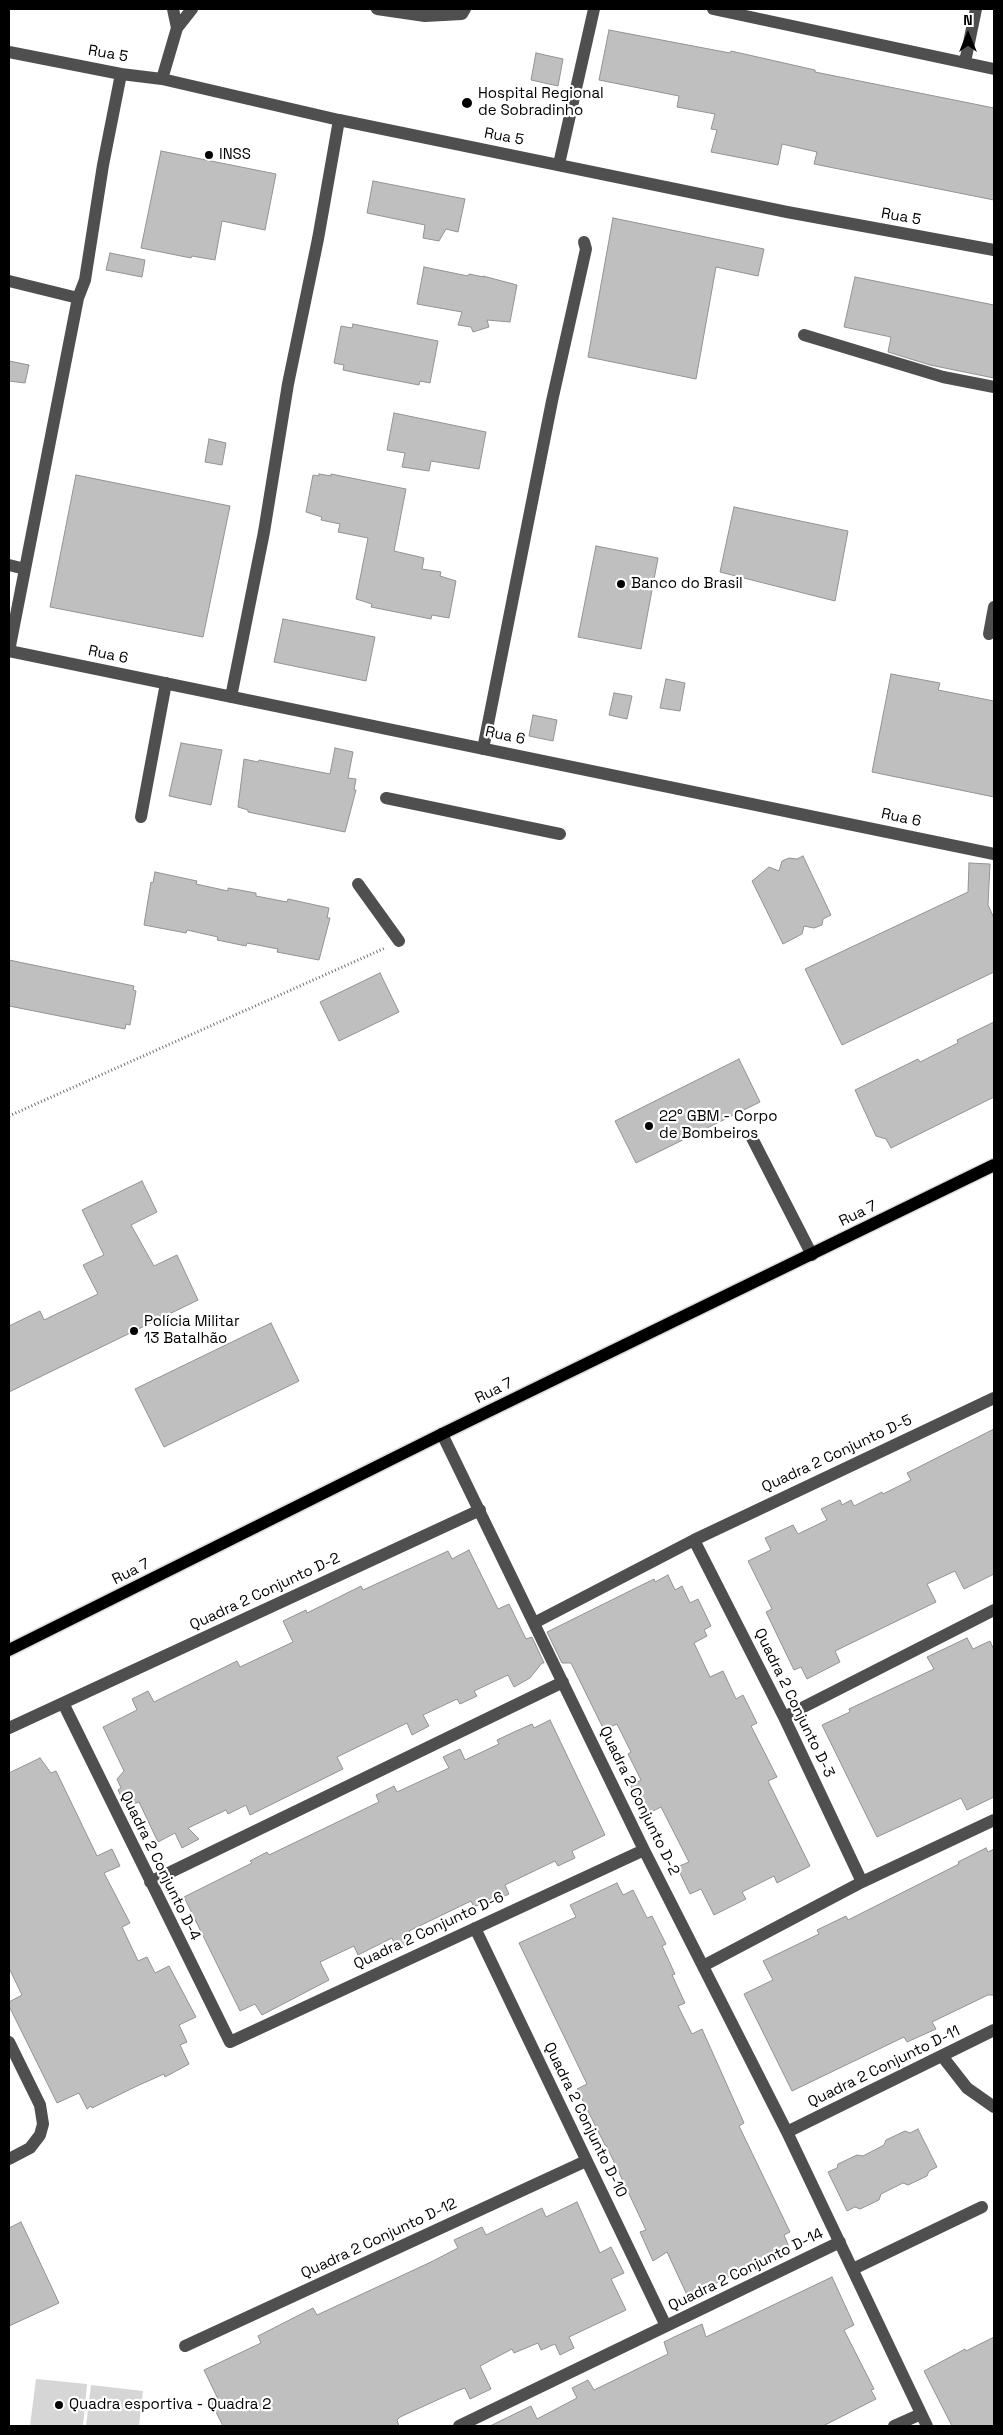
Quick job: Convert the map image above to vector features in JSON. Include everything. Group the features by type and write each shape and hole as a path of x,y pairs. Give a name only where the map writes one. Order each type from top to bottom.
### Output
{"main road":[{"name":"Rua 7","path":"9,1650 442,1434 994,1165"}],"street":[{"path":"173,9 177,28"},
{"path":"162,79 177,28 192,9"},
{"path":"377,9 425,16 462,14 465,9"},
{"path":"558,164 594,9"},
{"path":"713,9 994,69"},
{"path":"965,62 976,9"},
{"name":"Rua 5","path":"9,52 121,74 162,79 338,120 787,212 994,250"},
{"path":"9,651 78,298 85,280 103,165 121,74"},
{"path":"230,697 264,532 288,384 318,239 338,120"},
{"path":"483,748 552,401 586,249 584,242"},
{"path":"9,281 78,298"},
{"path":"804,334 943,377 994,387"},
{"path":"9,565 25,568"},
{"path":"988,634 994,607"},
{"name":"Rua 6","path":"9,651 994,854"},
{"path":"141,817 166,684"},
{"path":"386,798 560,834"},
{"path":"358,884 399,941"},
{"path":"752,1138 812,1255"},
{"name":"Quadra 2 Conjunto D-5","path":"534,1623 694,1540 994,1398"},
{"name":"Quadra 2 Conjunto D-2","path":"442,1434 644,1850 703,1966"},
{"name":"Quadra 2 Conjunto D-2","path":"9,1728 480,1510"},
{"name":"Quadra 2 Conjunto D-3","path":"694,1540 784,1717 862,1882"},
{"path":"784,1717 994,1610"},
{"path":"150,1882 563,1682"},
{"name":"Quadra 2 Conjunto D-4","path":"63,1702 230,2042"},
{"path":"927,2426 787,2132 703,1966 862,1882 994,1820"},
{"name":"Quadra 2 Conjunto D-6","path":"230,2042 644,1850"},
{"name":"Quadra 2 Conjunto D-10","path":"475,1928 666,2326"},
{"name":"Quadra 2 Conjunto D-11","path":"787,2132 994,2030"},
{"path":"9,2042 40,2105 43,2124 40,2135 30,2148 9,2159"},
{"path":"942,2056 967,2088 994,2107"},
{"name":"Quadra 2 Conjunto D-12","path":"185,2346 586,2161"},
{"path":"853,2269 982,2206"},
{"name":"Quadra 2 Conjunto D-14","path":"459,2426 840,2242"},
{"path":"894,2426 921,2414"}],"path":[{"path":"9,1116 399,941"}],"shaded area":[{"name":"Quadra esportiva - Quadra 2","path":"36,2379 87,2384 83,2426 30,2426"},
{"name":"Quadra esportiva - Quadra 2","path":"91,2385 143,2391 139,2426 86,2426"}],"building":[{"path":"609,30 730,53 731,51 815,70 815,72 994,108 994,200 814,164 817,152 782,144 778,165 711,152 717,130 711,129 715,114 677,107 679,96 599,80"},
{"path":"536,53 563,59 558,86 531,80"},
{"path":"161,151 276,174 265,230 222,221 215,260 192,256 191,258 141,248"},
{"path":"373,181 465,199 458,232 446,229 439,241 423,238 425,225 367,213"},
{"path":"613,218 764,249 758,276 716,267 696,379 588,357"},
{"path":"110,253 145,260 142,277 106,270"},
{"path":"424,267 468,276 469,274 483,276 517,285 510,322 487,320 489,327 473,332 471,327 458,325 462,312 417,304"},
{"path":"855,277 994,305 994,378 930,365 888,352 891,337 844,327"},
{"path":"353,324 438,341 430,383 420,381 419,385 343,370 344,365 334,363 341,326 352,328"},
{"path":"9,361 29,365 25,383 9,381"},
{"path":"394,413 486,432 479,469 431,461 429,471 402,467 405,453 387,450"},
{"path":"209,439 226,443 222,465 205,462"},
{"path":"319,474 331,476 331,474 406,489 394,551 424,558 422,569 441,572 440,576 456,581 449,618 432,615 431,619 371,607 372,604 356,599 368,538 338,532 340,524 321,520 322,517 306,512 313,475 319,476"},
{"path":"76,475 230,506 203,637 50,607"},
{"path":"734,507 848,531 835,601 720,572"},
{"name":"Banco do Brasil","path":"596,546 658,558 641,649 578,637"},
{"path":"283,619 375,637 366,681 274,662"},
{"path":"891,674 940,683 938,690 994,701 994,797 872,772"},
{"path":"666,679 685,683 680,711 660,708"},
{"path":"614,693 632,696 627,719 609,715"},
{"path":"533,715 557,720 553,741 529,736"},
{"path":"181,743 222,750 211,805 169,796"},
{"path":"335,748 353,752 348,778 356,779 354,790 356,790 345,832 248,812 248,810 238,807 244,759 258,762 259,760 330,774"},
{"path":"803,856 831,915 823,919 822,925 814,928 804,926 802,934 783,944 752,881 769,867 779,871 782,861 789,858 797,859"},
{"path":"969,863 990,864 988,905 994,918 994,972 842,1045 805,969 968,892"},
{"path":"155,872 197,881 196,884 228,891 228,888 256,893 256,896 287,902 288,899 329,908 327,918 330,918 319,960 277,952 278,949 247,943 246,946 217,940 218,937 187,930 186,933 144,925 151,882 153,883"},
{"path":"9,960 134,986 133,990 136,991 130,1025 126,1024 125,1029 9,1006"},
{"path":"380,973 399,1012 339,1041 320,1002"},
{"path":"994,1022 994,1097 891,1148 886,1139 876,1136 855,1090 918,1059 920,1062 958,1043 957,1040"},
{"path":"739,1059 760,1102 636,1163 615,1121"},
{"path":"142,1181 157,1212 131,1225 154,1266 177,1255 198,1300 9,1392 9,1326 40,1311 44,1320 98,1294 83,1265 104,1255 82,1210"},
{"path":"271,1323 299,1381 164,1447 135,1389"},
{"path":"994,1429 994,1574 964,1589 955,1571 927,1584 936,1602 835,1651 840,1662 807,1679 801,1667 794,1670 766,1612 772,1609 748,1561 771,1550 765,1538 793,1525 798,1534 827,1520 821,1509 840,1500 842,1505 851,1500 854,1506 882,1492 883,1494 911,1480 907,1473"},
{"path":"469,1550 498,1609 509,1604 526,1639 532,1637 544,1663 530,1678 514,1687 508,1675 474,1691 477,1696 460,1704 457,1699 423,1715 429,1726 412,1735 407,1723 337,1757 343,1769 250,1815 246,1805 228,1814 226,1810 188,1828 199,1839 182,1848 175,1833 158,1842 139,1802 126,1807 118,1790 121,1788 117,1779 124,1771 103,1727 137,1710 132,1699 148,1691 154,1702 237,1661 240,1667 293,1642 283,1621 306,1610 307,1613 361,1586 363,1590 448,1551 452,1559"},
{"path":"668,1575 675,1590 682,1586 690,1603 698,1599 711,1626 704,1630 707,1636 694,1643 710,1677 723,1671 736,1699 743,1695 757,1723 751,1726 777,1777 768,1781 810,1866 777,1883 774,1876 742,1892 746,1899 714,1915 701,1889 690,1894 677,1867 689,1862 661,1807 645,1815 631,1786 641,1780 628,1754 631,1752 617,1724 604,1730 571,1663 562,1663 547,1632 654,1579 655,1582"},
{"path":"967,1638 973,1649 990,1641 994,1650 994,1797 967,1810 961,1798 877,1837 822,1725 850,1712 849,1709 934,1669 927,1657"},
{"path":"550,1720 605,1835 572,1851 575,1858 558,1866 555,1861 505,1885 509,1894 492,1902 490,1899 474,1907 471,1901 409,1931 414,1941 397,1950 392,1938 358,1955 354,1946 320,1962 329,1980 262,2015 255,2004 240,2011 184,1897 252,1863 250,1861 267,1852 269,1855 379,1802 376,1795 394,1786 397,1792 449,1768 443,1757 460,1749 465,1760 499,1744 497,1740 514,1732 532,1724 534,1728"},
{"path":"40,1758 51,1773 56,1771 97,1856 112,1849 120,1866 104,1873 130,1923 122,1927 138,1961 147,1957 155,1973 169,1966 196,2017 179,2025 187,2042 180,2045 189,2064 165,2077 164,2074 87,2109 79,2093 57,2103 9,2006 9,2002 22,1995 9,1968 9,1773"},
{"path":"986,1848 988,1852 994,1849 994,1995 988,1995 932,2022 936,2029 907,2042 904,2037 792,2091 744,1994 773,1980 763,1961 819,1934 817,1930 846,1916 848,1920 959,1864 958,1862"},
{"path":"617,1883 623,1895 633,1890 647,1918 652,1916 666,1944 662,1946 675,1974 672,1975 685,2003 678,2006 692,2034 702,2029 744,2123 739,2126 790,2232 784,2235 789,2247 688,2297 667,2252 653,2261 640,2232 646,2230 577,2089 587,2084 519,1943 576,1917 570,1905"},
{"path":"918,2129 937,2167 929,2171 927,2176 908,2185 903,2183 881,2194 879,2200 860,2209 855,2207 847,2211 828,2172 837,2168 838,2164 857,2155 863,2156 884,2145 886,2140 905,2131 910,2133"},
{"path":"577,2202 600,2253 611,2247 624,2273 611,2279 626,2310 569,2337 574,2348 560,2355 555,2344 541,2350 538,2343 514,2353 512,2349 480,2366 491,2389 470,2399 465,2388 457,2391 400,2417 397,2420 399,2426 223,2426 211,2402 218,2399 204,2370 261,2343 258,2336 313,2308 317,2315 431,2262 458,2248 454,2240 482,2227 486,2235 542,2208 546,2217"},
{"path":"21,2222 59,2303 9,2326 9,2228"},
{"path":"832,2277 854,2325 844,2330 874,2389 871,2390 876,2399 823,2426 490,2426 531,2406 537,2419 577,2398 572,2388 588,2380 594,2390 668,2354 664,2342 674,2337 702,2324 706,2337"},
{"path":"994,2337 994,2426 952,2426 924,2371 965,2349 966,2351"}],"place":[{"name":"Hospital Regional de Sobradinho","path":"467,103"},
{"name":"INSS","path":"209,155"},
{"name":"Banco do Brasil","path":"621,584"},
{"name":"22° GBM - Corpo de Bombeiros","path":"649,1126"},
{"name":"Polícia Militar 13 Batalhão","path":"134,1331"},
{"name":"Quadra esportiva - Quadra 2","path":"59,2405"}]}
